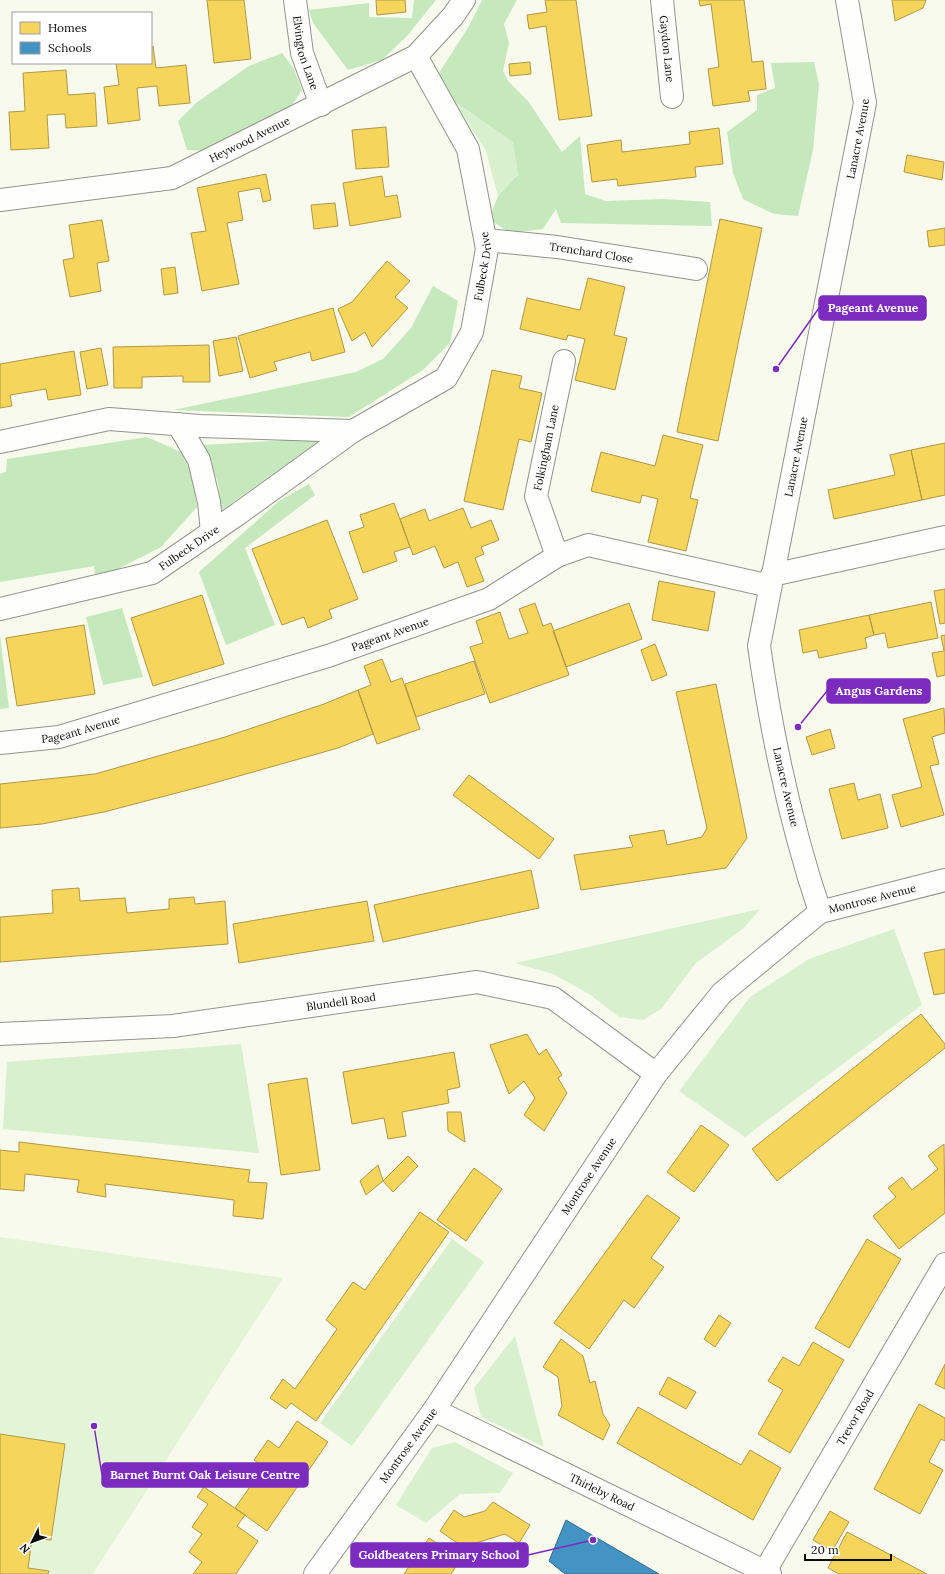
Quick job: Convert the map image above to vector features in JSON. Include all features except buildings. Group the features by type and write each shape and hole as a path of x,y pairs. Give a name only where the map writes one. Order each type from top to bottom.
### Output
{"street":[{"name":"Elvington Lane","path":"295,0 302,53 321,105"},
{"name":"Heywood Avenue","path":"0,200 172,178 321,105 416,56 453,16 464,0"},
{"name":"Gaydon Lane","path":"662,0 672,97"},
{"name":"Lanacre Avenue","path":"820,912 805,866 769,712 759,646 865,103 847,0"},
{"name":"Fulbeck Drive","path":"0,609 152,573 212,532 353,430 446,378 472,332 487,249 468,149 416,56"},
{"name":"Trenchard Close","path":"486,240 557,247 696,269"},
{"name":"Folkingham Lane","path":"557,556 536,496 564,361"},
{"path":"0,442 109,419 178,424 353,430"},
{"path":"178,424 199,460 209,502 212,532"},
{"path":"771,581 945,537"},
{"name":"Pageant Avenue","path":"0,743 59,737 328,656 489,598 557,556 588,545 771,581"},
{"name":"Montrose Avenue","path":"315,1574 434,1410 656,1074 722,993 820,912 945,880"},
{"name":"Blundell Road","path":"0,1034 173,1026 477,982 553,998 656,1074"},
{"name":"Trevor Road","path":"767,1573 945,1264"},
{"name":"Thirleby Road","path":"434,1410 767,1573"}],"green space":[{"path":"414,0 436,0 407,36 382,60 348,70 313,23 309,10 369,3 369,17 412,18"},
{"path":"482,0 517,0 504,24 509,43 503,71 508,81 528,101 562,152 580,136 585,194 606,201 663,199 710,202 712,226 561,223 556,209 543,229 510,233 489,219 498,196 518,175 513,142 454,101 439,73 469,26"},
{"path":"282,53 294,69 302,90 292,105 207,151 187,150 178,121 196,103 249,66"},
{"path":"814,62 819,84 813,150 798,216 774,214 743,199 733,173 727,132 757,110 757,95 775,88 771,63"},
{"path":"454,101 513,142 518,175 498,196 486,151"},
{"path":"433,286 458,301 450,343 423,370 349,417 173,410 356,372 383,359 411,328"},
{"path":"147,437 181,452 192,474 197,507 161,547 114,571 95,574 94,566 0,582 0,474 6,472 7,459"},
{"path":"323,438 222,510 218,483 203,445"},
{"path":"309,484 315,495 245,548 275,625 226,645 199,572 279,501"},
{"path":"122,608 143,677 103,685 86,617"},
{"path":"0,635 9,708 0,709"},
{"path":"760,909 744,928 696,963 661,1009 643,1020 619,1017 589,994 553,974 515,963"},
{"path":"894,929 922,1005 745,1137 679,1091 750,997 809,959"},
{"path":"241,1044 259,1153 3,1129 7,1062"},
{"path":"0,1237 283,1278 93,1574 0,1574"},
{"path":"452,1239 484,1262 352,1446 320,1423"},
{"path":"515,1336 544,1447 481,1417 474,1388"},
{"path":"455,1442 513,1473 500,1493 460,1494 426,1523 396,1505 432,1448"}],"place":[{"name":"Pageant Avenue","path":"776,369"},
{"name":"Angus Gardens","path":"798,727"},
{"name":"Barnet Burnt Oak Leisure Centre","path":"94,1426"},
{"name":"Goldbeaters Primary School","path":"593,1540"}]}
